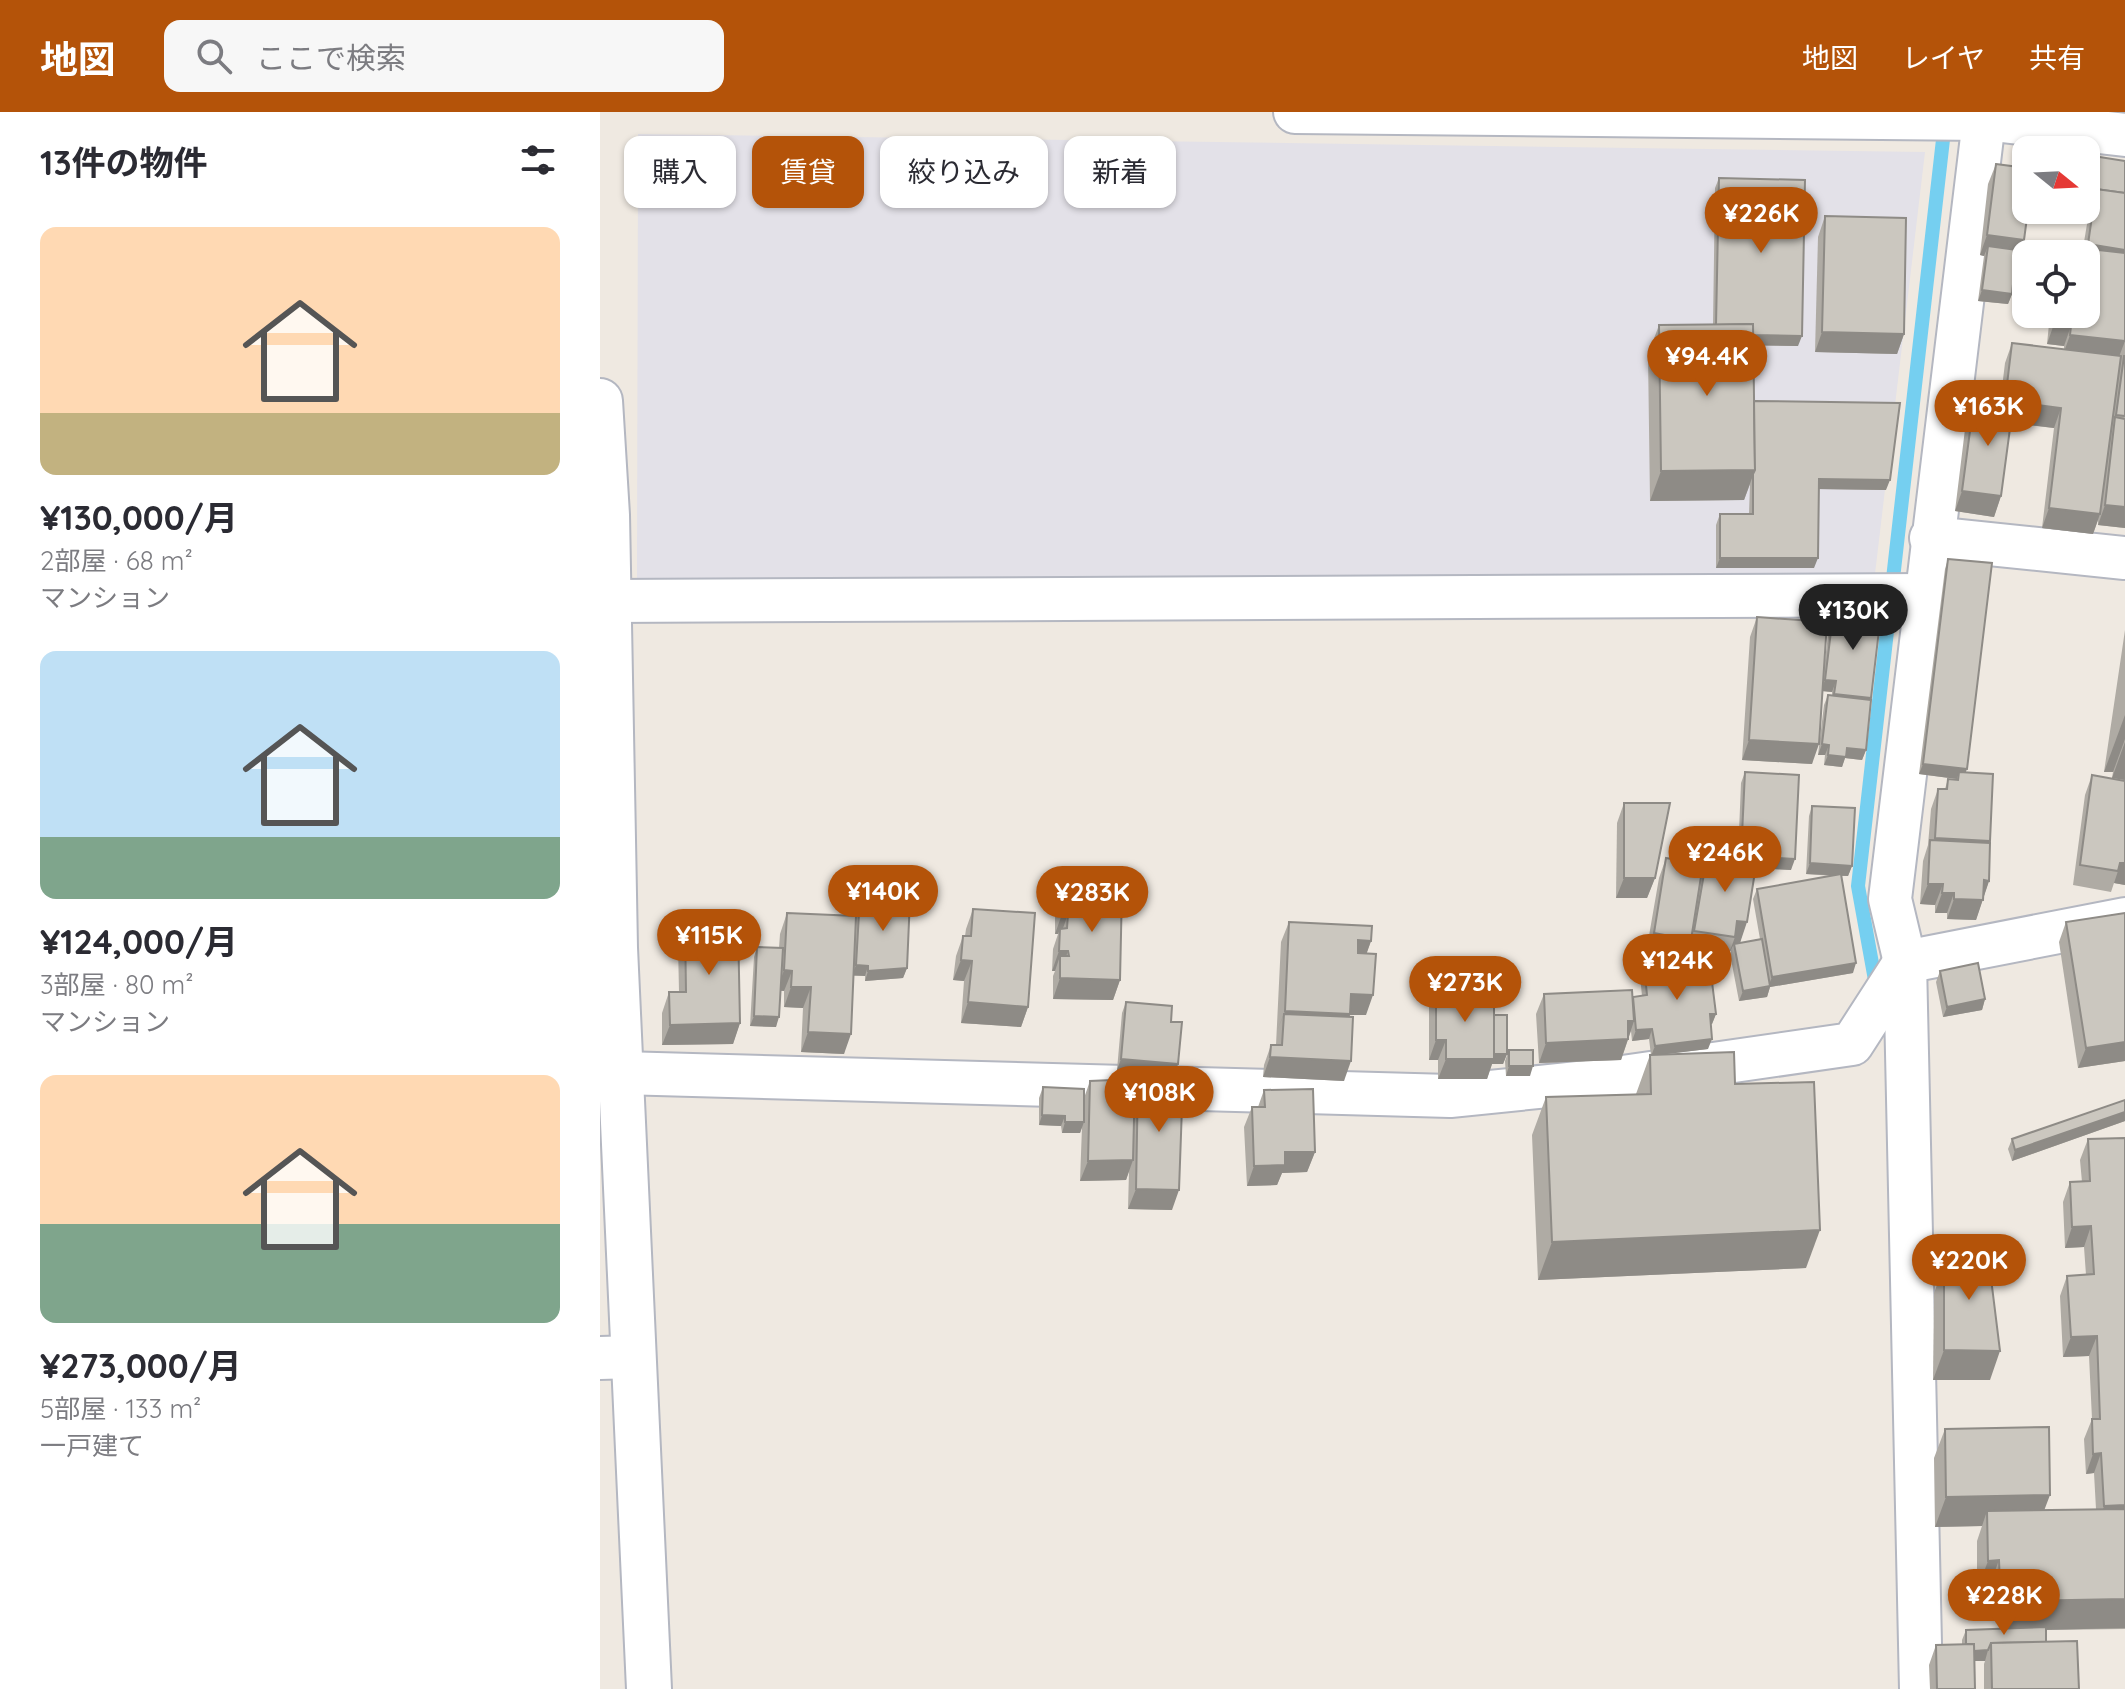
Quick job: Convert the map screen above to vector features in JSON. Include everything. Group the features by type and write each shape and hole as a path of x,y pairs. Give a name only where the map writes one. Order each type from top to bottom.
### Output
{"street":[{"path":"1295,112 1985,116 2125,135"},
{"path":"1921,1689 1905,962 1890,899 1927,595 1931,538 1985,116"},
{"path":"600,401 607,601 608,949 621,1073 617,1358 649,1689"},
{"path":"1931,538 2125,558"},
{"path":"607,601 1927,595"},
{"path":"621,1073 1450,1096 1588,1082 1852,1044 1905,962 2125,919"}],"shaded area":[{"path":"638,134 781,136 752,136 752,208 864,208 864,137 880,137 880,208 1048,208 1048,140 1064,140 1064,208 1176,208 1176,142 1925,152 1875,574 637,579 638,208 736,208 736,136"}],"building":[{"path":"2100,157 2125,161 2125,193 2100,190"},
{"path":"1996,164 2012,166 2012,224 2026,224 2024,240 1987,235"},
{"path":"1719,178 1805,180 1802,336 1753,335 1753,324 1716,325"},
{"path":"2100,190 2125,193 2125,250 2100,246 2100,240 2089,240 2091,224 2100,224"},
{"path":"1825,216 1906,218 1904,334 1822,332"},
{"path":"1988,246 2012,249 2012,294 1982,290"},
{"path":"2100,250 2125,253 2125,341 2070,335 2071,328 2100,328"},
{"path":"1753,324 1755,470 1661,471 1659,325"},
{"path":"2012,343 2121,356 2100,514 2049,508 2061,408 2005,401"},
{"path":"2125,356 2125,416 2116,415"},
{"path":"1754,401 1900,403 1890,480 1819,479 1818,558 1720,558 1720,514 1753,514"},
{"path":"1974,401 2013,406 2001,496 1962,491"},
{"path":"2115,417 2125,419 2125,507 2105,505"},
{"path":"1948,559 1992,563 1967,769 1923,764"},
{"path":"1834,607 1881,613 1871,698 1834,694 1836,681 1825,680"},
{"path":"1757,617 1827,622 1819,744 1749,740"},
{"path":"1828,695 1871,700 1866,750 1847,748 1846,757 1828,755 1829,745 1822,744"},
{"path":"1745,772 1799,775 1795,859 1741,856"},
{"path":"1959,772 1993,774 1990,841 1935,838 1938,789 1947,789 1948,779 1958,780"},
{"path":"2092,775 2125,781 2125,863 2120,863 2118,871 2080,865"},
{"path":"1624,803 1670,803 1655,878 1624,878"},
{"path":"1812,806 1855,808 1852,866 1810,863"},
{"path":"1930,840 1990,843 1989,881 1984,880 1983,900 1954,899 1954,893 1942,893 1943,884 1928,884"},
{"path":"1708,851 1757,859 1747,922 1737,921 1735,937 1694,931"},
{"path":"1666,858 1703,864 1691,940 1654,933"},
{"path":"1841,874 1856,963 1772,977 1757,889"},
{"path":"1062,888 1122,889 1120,980 1060,978 1060,956 1069,956 1068,951 1059,951 1060,929 1067,928 1068,914 1062,914"},
{"path":"860,896 910,898 907,968 868,971 868,966 856,965"},
{"path":"973,909 1035,913 1028,1007 968,1002 972,961 961,960 963,936 971,936"},
{"path":"787,913 856,916 851,1034 808,1032 811,987 791,987 792,971 784,970"},
{"path":"2125,913 2125,1042 2086,1048 2066,922"},
{"path":"1289,922 1372,926 1371,941 1358,940 1358,953 1376,954 1373,995 1351,994 1350,1014 1285,1011"},
{"path":"738,924 740,1023 670,1025 669,992 686,992 685,925"},
{"path":"1762,939 1770,986 1743,991 1734,944"},
{"path":"757,947 783,948 779,1017 754,1016"},
{"path":"1709,958 1716,1014 1710,1014 1712,1039 1655,1046 1652,1029 1636,1030 1633,997 1647,995 1644,966"},
{"path":"1978,963 1985,999 1947,1007 1940,971"},
{"path":"1472,986 1472,1000 1494,1000 1494,1059 1446,1059 1446,1040 1436,1040 1436,987"},
{"path":"1632,990 1634,1021 1628,1021 1628,1039 1546,1043 1544,994"},
{"path":"1126,1002 1172,1006 1171,1022 1182,1022 1178,1064 1121,1059"},
{"path":"1284,1014 1353,1017 1351,1061 1270,1057 1271,1045 1282,1045"},
{"path":"1494,1015 1507,1015 1507,1054 1494,1054"},
{"path":"1509,1050 1533,1050 1533,1066 1509,1066"},
{"path":"1734,1052 1735,1084 1814,1082 1820,1230 1552,1242 1546,1097 1651,1094 1650,1055"},
{"path":"1138,1078 1183,1079 1179,1190 1136,1189"},
{"path":"1135,1079 1133,1160 1088,1161 1090,1081"},
{"path":"1043,1087 1084,1089 1084,1122 1065,1122 1065,1116 1042,1115"},
{"path":"1313,1089 1315,1152 1285,1152 1285,1165 1254,1166 1252,1107 1265,1107 1264,1090"},
{"path":"2125,1100 2125,1112 2015,1150 2012,1139"},
{"path":"2125,1138 2125,1505 2104,1506 2101,1453 2093,1454 2092,1419 2100,1419 2097,1336 2071,1337 2067,1276 2094,1274 2091,1226 2072,1227 2070,1182 2090,1181 2088,1139"},
{"path":"1951,1246 1987,1246 2000,1351 1944,1350 1944,1263 1951,1264"},
{"path":"2049,1427 2050,1495 1946,1497 1945,1429"},
{"path":"2125,1509 2125,1599 2012,1601 2011,1585 2000,1585 1999,1560 1988,1561 1987,1511"},
{"path":"2046,1627 2046,1642 1991,1643 1988,1650 1974,1651 1974,1644 1966,1644 1966,1630"},
{"path":"2077,1641 2079,1689 1992,1689 1991,1643"},
{"path":"1974,1644 1975,1689 1937,1689 1936,1645"}],"waterway":[{"path":"1877,991 1858,886 1945,122"}]}
